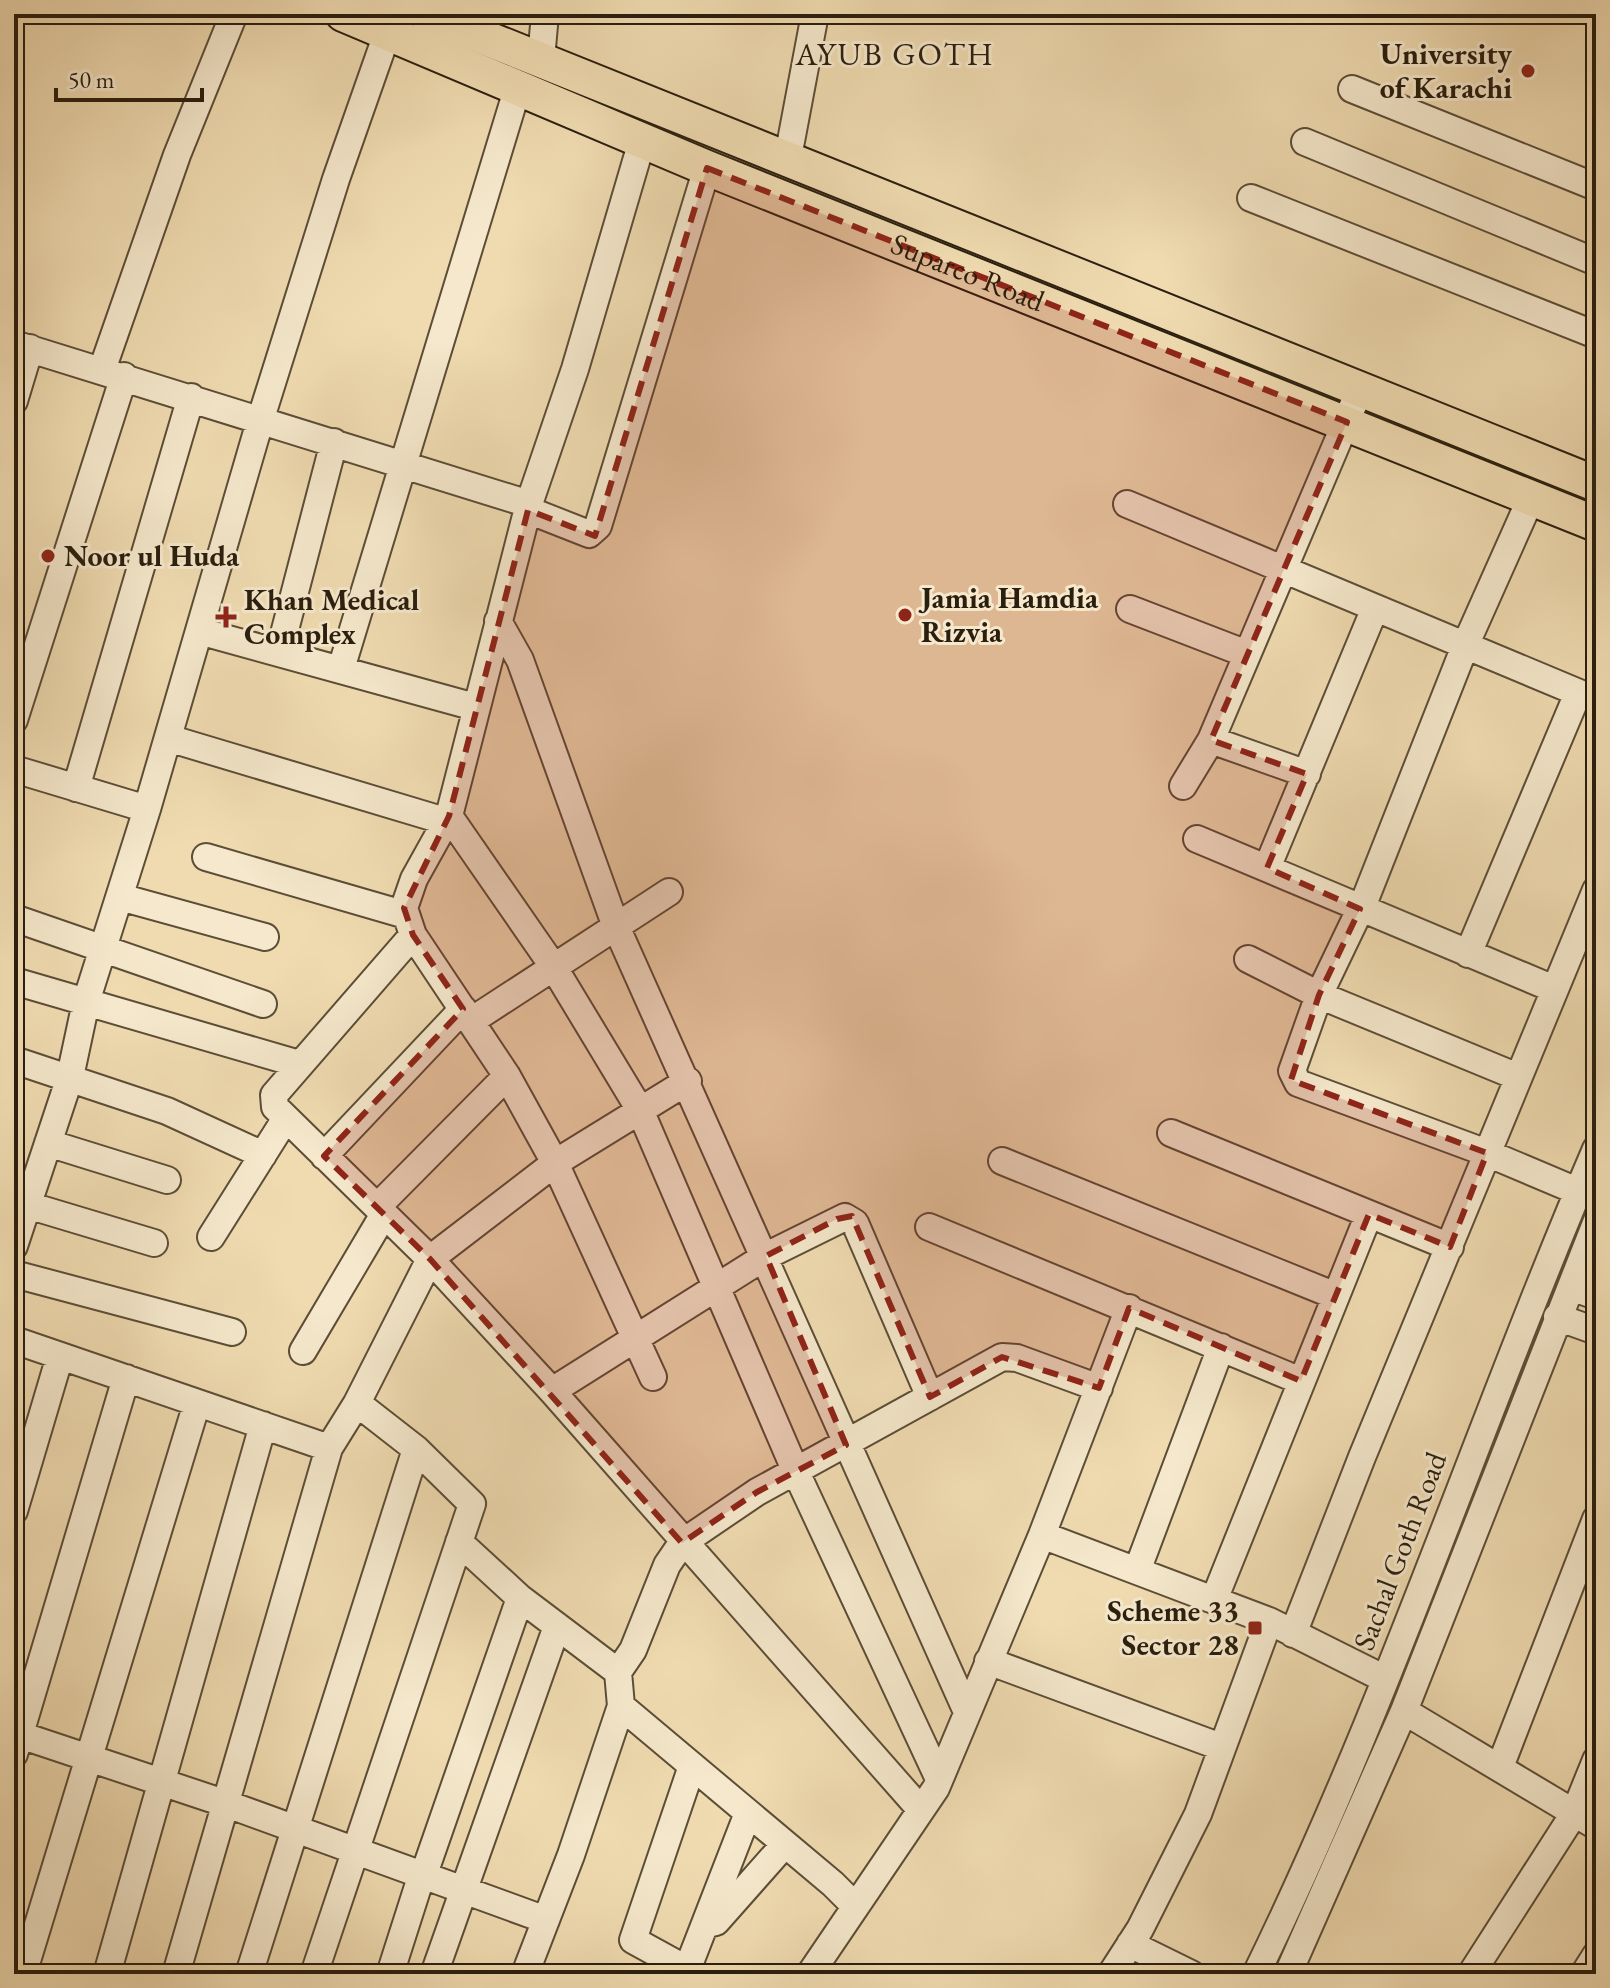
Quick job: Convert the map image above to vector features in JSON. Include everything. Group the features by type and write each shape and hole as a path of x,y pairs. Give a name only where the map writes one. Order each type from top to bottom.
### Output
{"main road":[{"name":"Suparco Road","path":"426,14 1596,484"},
{"name":"Suparco Road","path":"346,15 714,171 1596,524"},
{"path":"714,171 735,137"}],"street":[{"path":"14,720 177,155 234,14"},
{"path":"541,59 545,14"},
{"path":"788,157 815,14"},
{"path":"14,1246 20,1203 48,1143 70,1077 86,1002 147,809 261,418 336,179 388,31"},
{"path":"1352,89 1596,187"},
{"path":"341,669 517,90"},
{"path":"642,141 575,369 529,507 447,818 414,879 404,908 410,925 507,1076 555,1163 653,1377"},
{"path":"1305,142 1596,262"},
{"path":"14,401 22,346 403,464 529,507 589,534 598,526 714,171"},
{"path":"1251,198 1596,335"},
{"path":"1183,786 1211,740 1360,389"},
{"path":"76,788 191,397"},
{"path":"279,653 334,442"},
{"path":"1531,498 1465,646 1360,909 1319,995 1292,1071 1298,1083 1487,1153 1587,1196"},
{"path":"1127,504 1587,696 1468,954"},
{"path":"1267,868 1375,608"},
{"path":"1130,609 1247,654"},
{"path":"498,621 520,660 615,924 688,1081 846,1445 967,1712"},
{"path":"199,631 475,707"},
{"path":"168,738 447,818 553,966 640,1110 796,1472 939,1779"},
{"path":"1211,740 1307,774"},
{"path":"14,769 147,809"},
{"path":"1197,839 1554,989"},
{"path":"206,857 410,925"},
{"path":"1293,1634 1596,890"},
{"path":"324,1156 467,1015 553,966 669,892"},
{"path":"120,897 265,937"},
{"path":"14,918 104,946 263,1004"},
{"path":"410,925 273,1100 286,1118 430,1259 552,1391 682,1543 921,1810"},
{"path":"1248,959 1319,995 1518,1077"},
{"path":"14,981 299,1064"},
{"path":"14,1060 167,1111 263,1155"},
{"path":"303,1351 380,1210 507,1076"},
{"path":"176,1974 329,1448 357,1403 430,1259 555,1163 688,1081"},
{"path":"211,1237 286,1118"},
{"path":"1171,1133 1450,1247"},
{"path":"48,1143 167,1180"},
{"name":"Sachal Goth Road","path":"1256,1974 1312,1855 1587,1196 1596,1149"},
{"path":"1002,1161 1336,1296"},
{"path":"20,1203 154,1243"},
{"path":"1214,1600 1369,1214"},
{"path":"552,1391 766,1256 837,1219 852,1219 930,1397"},
{"name":"Sachal Goth Road","path":"1288,1974 1404,1711 1596,1223"},
{"path":"929,1227 1301,1381"},
{"path":"14,1274 232,1332"},
{"path":"1571,1287 1596,1296"},
{"path":"810,1974 939,1779 1042,1535 1129,1308"},
{"path":"1557,1317 1596,1331"},
{"path":"14,1340 329,1448"},
{"path":"1137,1571 1221,1347"},
{"path":"14,1511 60,1356"},
{"path":"530,1972 621,1706 618,1672 633,1650 667,1565 682,1543 757,1492 846,1445 988,1362 1002,1357 1017,1358 1099,1388"},
{"path":"126,1378 16,1740 88,1755 546,1920"},
{"path":"23,1974 197,1403"},
{"path":"314,1974 472,1504 416,1449 357,1403"},
{"path":"107,1974 263,1425"},
{"path":"249,1974 416,1449"},
{"path":"1500,1767 1596,1519"},
{"path":"1042,1535 1269,1621 1385,1679"},
{"path":"459,1542 520,1598 618,1672"},
{"path":"390,1974 520,1598"},
{"path":"1111,1974 1198,1814 1269,1621"},
{"path":"434,1974 557,1626"},
{"path":"988,1661 1221,1747"},
{"path":"621,1706 855,1906"},
{"path":"1404,1711 1586,1819"},
{"path":"1471,1974 1586,1819 1596,1760"},
{"path":"692,1766 633,1940 691,1972 705,1924 748,1813"},
{"path":"705,1924 716,1922 785,1844"},
{"path":"1130,1944 1191,1974"},
{"path":"1584,1974 1596,1955"}],"highlighted area":[{"path":"707,168 1347,422 1211,740 1307,774 1267,868 1360,909 1319,995 1291,1080 1487,1153 1450,1247 1369,1214 1301,1381 1129,1308 1099,1388 1002,1357 930,1397 852,1216 837,1219 766,1256 846,1445 757,1492 682,1543 430,1259 324,1156 463,1009 413,935 404,908 449,816 528,510 595,536"}],"place":[{"name":"University of Karachi","path":"1528,71"},
{"name":"Noor ul Huda","path":"48,556"},
{"name":"Jamia Hamdia Rizvia","path":"905,615"},
{"name":"Khan Medical Complex","path":"226,617"},
{"name":"Scheme 33 Sector 28","path":"1255,1628"}],"district":[{"name":"AYUB GOTH","path":"895,54"}]}
